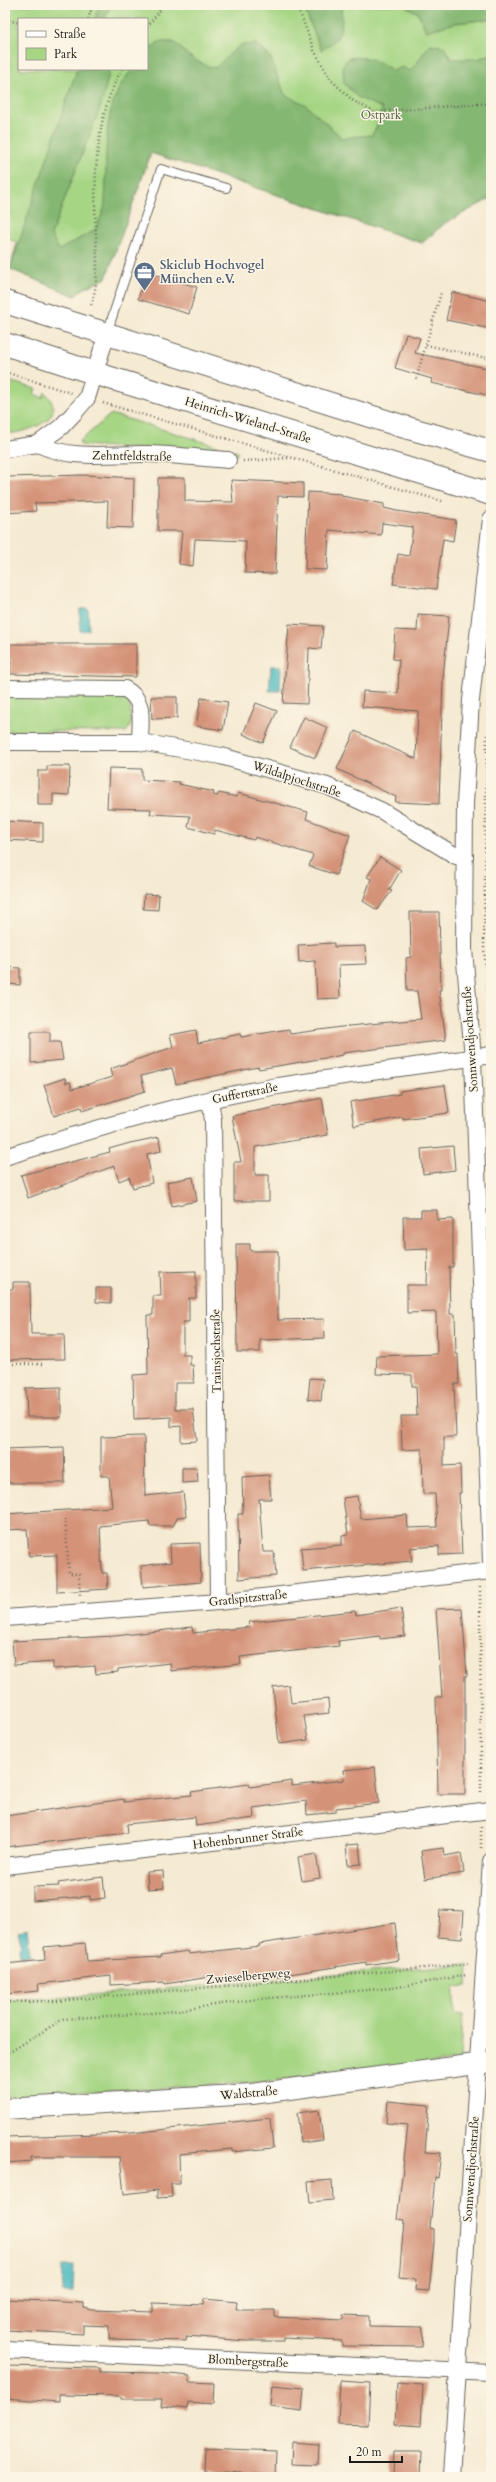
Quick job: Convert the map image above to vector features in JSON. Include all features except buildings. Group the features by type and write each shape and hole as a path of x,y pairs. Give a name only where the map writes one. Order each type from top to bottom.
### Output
{"main road":[{"path":"5,302 408,428 491,450"},
{"name":"Heinrich-Wieland-Straße","path":"5,344 94,374 491,494"}],"street":[{"path":"5,449 38,444 61,427 86,398 107,333"},
{"name":"Zehntfeldstraße","path":"38,444 52,451 75,455 148,454 228,460"},
{"name":"Sonnwendjochstraße","path":"491,518 471,700 465,857 464,949 473,1058 491,1561"},
{"path":"5,688 125,689 134,694 140,702 140,742"},
{"name":"Wildalpjochstraße","path":"5,742 140,742 221,756 326,786 382,811 456,856 465,857"},
{"name":"Guffertstraße","path":"5,1157 61,1138 210,1100 272,1088 491,1055"},
{"name":"Trainsjochstraße","path":"210,1100 213,1120 218,1602"},
{"name":"Gratlspitzstraße","path":"5,1618 218,1602 486,1573"},
{"name":"Hohenbrunner Straße","path":"5,1866 486,1810"},
{"name":"Sonnwendjochstraße","path":"451,2477 456,2370 484,2063 486,1857"},
{"name":"Waldstraße","path":"5,2109 135,2103 252,2094 484,2063"},
{"name":"Blombergstraße","path":"5,2350 491,2372"}],"lane":[{"path":"107,333 161,169 226,188"}],"path":[{"path":"88,18 94,5"},
{"path":"148,26 164,5"},
{"path":"297,5 314,50 331,80 352,100 374,112 491,103"},
{"path":"5,19 18,23"},
{"path":"91,305 95,292 98,259 96,235 99,134 108,98 122,70"},
{"path":"416,379 441,293"},
{"path":"426,345 491,359"},
{"path":"5,372 86,398 443,502"},
{"path":"228,460 292,458"},
{"path":"487,732 484,948 491,1028"},
{"path":"5,1364 45,1364"},
{"path":"65,1518 69,1573 79,1574 81,1612"},
{"path":"486,1573 486,1857"},
{"path":"5,2055 63,2019 165,2012 258,1999 392,1988 485,1965"},
{"name":"Zwieselbergweg","path":"5,2002 57,2001 485,1965"}],"green space":[{"name":"Ostpark","path":"5,5 491,5 491,198 445,223 422,243 151,153 106,278 83,289 75,296 10,269 17,242 5,238"},
{"path":"99,5 111,5 105,18 95,18"},
{"path":"303,5 341,5 342,21 338,37 321,50"},
{"path":"403,5 491,5 491,19 456,23 426,31 418,13"},
{"name":"Ostpark","path":"161,42 174,42 193,58 203,64 215,68 240,45 256,44 270,57 285,95 306,105 342,138 372,135 380,120 382,108 357,97 344,83 343,65 349,58 367,58 383,64 393,71 402,67 410,71 431,44 445,47 451,59 478,59 491,54 491,198 445,223 422,243 151,153 106,278 83,289 75,296 10,269 77,70 108,70 109,74 101,105 51,235 59,250 95,230 102,216 105,204 106,149 110,115 115,98 122,83 132,70 148,70 148,49"},
{"path":"5,380 36,389 34,394 43,398 45,392 52,402 53,410 49,417 43,423 34,428 5,434"},
{"path":"111,414 238,452 237,455 81,445 79,442"},
{"path":"5,695 117,696 130,703 131,725 126,732 5,731"},
{"path":"468,1964 467,1986 454,1987 454,2014 462,2015 460,2060 251,2083 5,2097 5,2000 55,1998"}],"water":[{"path":"80,609 88,609 89,630 80,631"},
{"path":"271,666 281,666 280,691 269,691"},
{"path":"27,1928 30,1955 20,1956 19,1949 22,1945 18,1932"},
{"path":"63,2266 74,2266 73,2292 62,2292"}],"place":[{"name":"Skiclub Hochvogel München e.V.","path":"145,292"}]}
